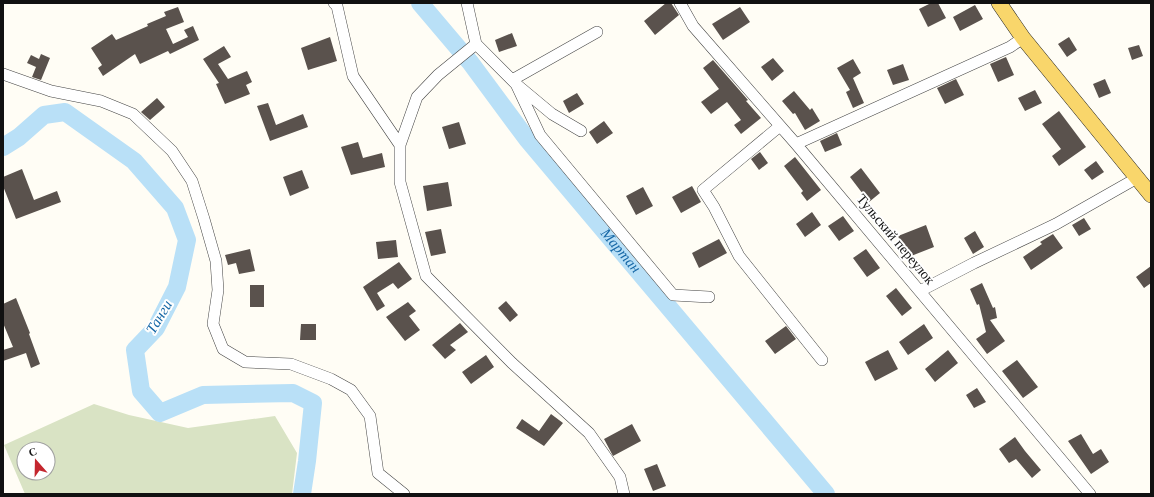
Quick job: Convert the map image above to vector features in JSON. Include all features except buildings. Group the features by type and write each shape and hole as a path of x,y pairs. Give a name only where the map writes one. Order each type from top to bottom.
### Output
{"main road":[{"path":"999,3 1024,38 1151,195"}],"street":[{"path":"334,3 337,6 353,76 400,145"},
{"path":"467,3 476,44 514,82 552,114 580,131"},
{"name":"Тульский переулок","path":"680,3 694,26 796,144 1090,494"},
{"path":"514,82 597,32"},
{"path":"796,144 1010,47 1024,38"},
{"path":"476,44 438,75 417,97 400,145 400,182 426,276 512,363 589,433 620,477 624,494"},
{"path":"3,74 51,91 101,100 133,114 172,151 192,181 216,261 218,290 213,324 223,349 245,362 291,364 331,379 351,390 370,416 378,473 404,494"},
{"path":"514,82 540,135 674,295 709,297"},
{"path":"780,126 702,190 714,207 739,256 822,360"},
{"path":"920,292 974,263 1056,224 1137,178"}],"green space":[{"path":"94,404 129,415 188,428 275,416 297,453 292,494 25,494 19,481 56,481 56,441 16,441 16,473 4,445"}],"waterway":[{"name":"Мартан","path":"420,3 470,62 527,139 826,494"},
{"name":"Танги","path":"3,147 19,137 44,115 65,112 134,161 175,208 187,240 177,287 156,328 135,350 141,391 160,413 203,395 293,393 313,403 302,494"}]}
